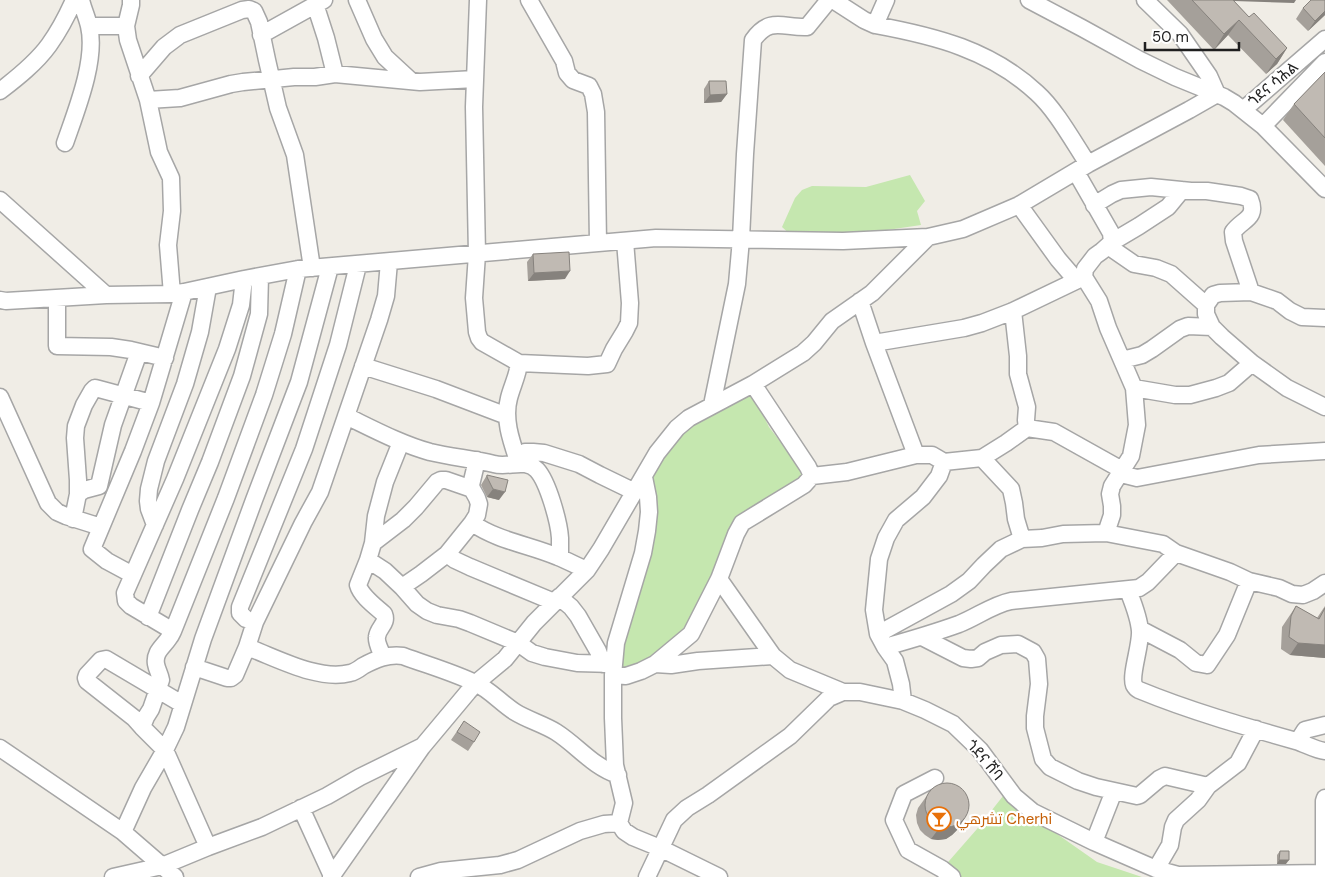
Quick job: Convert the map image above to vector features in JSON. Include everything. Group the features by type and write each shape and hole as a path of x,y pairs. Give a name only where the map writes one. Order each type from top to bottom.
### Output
{"street":[{"path":"0,91 38,59 50,45 74,0"},
{"path":"65,143 86,76 90,53 91,39 89,26 80,0"},
{"path":"131,0 126,26 128,40 148,100 159,152 171,178 172,211 168,245 178,293 165,358 151,403 92,549 106,561 133,575"},
{"path":"357,0 374,40 385,57 411,81"},
{"path":"478,0 474,117 477,254 474,298 478,338 519,364 588,366 607,364 629,323 630,303 625,241"},
{"path":"529,0 564,61 567,73 573,80 589,86 593,94 596,112 598,243"},
{"path":"712,405 737,284 753,40 759,31 770,25 780,24 807,27 829,0"},
{"path":"833,0 875,25 932,37 968,49 1002,66 1038,94 1049,106 1082,168 1094,205 1111,233 1110,244"},
{"path":"875,25 886,0"},
{"path":"1029,0 1140,60 1229,100 1263,126 1325,189"},
{"path":"1145,0 1180,34 1209,76 1216,94"},
{"path":"261,35 320,2 334,74"},
{"path":"139,76 164,47 180,35 242,10 249,9 254,11 260,22 261,35 282,123 295,155 305,269 264,395 226,498 173,631 156,656 161,680 142,727"},
{"path":"89,26 126,26"},
{"name":"ጎደና ሳሕል","path":"1243,110 1324,44"},
{"name":"ጎደና ሳሕል","path":"1263,126 1325,62"},
{"path":"148,100 180,98 231,84 334,74 411,81 475,79"},
{"path":"0,300 178,293 252,277 305,269 656,238 843,242 928,237 963,229 1019,204 1216,94"},
{"path":"1094,205 1121,190 1151,188 1207,191 1250,199 1253,205 1253,212 1245,223 1236,227 1233,232 1234,241 1251,292"},
{"path":"874,343 964,328 982,323 1013,311 1080,279 1095,256 1110,244 1168,207 1182,190"},
{"path":"0,200 106,295"},
{"path":"1019,204 1058,259 1080,279 1099,301 1108,328 1134,388 1137,425 1131,456 1112,486 1110,494 1112,515 1106,533"},
{"path":"332,876 422,747 476,683 505,659 534,623 587,570 602,549 657,453 677,428 689,418 753,384 803,353 832,321 872,293 928,237"},
{"path":"1110,244 1134,264 1156,268 1171,274 1206,305"},
{"path":"194,667 227,678 235,675 255,622 320,492 379,320 386,296 389,262"},
{"path":"255,622 246,619 240,613 240,607 304,449 338,345 358,265"},
{"path":"123,832 143,788 176,727 203,639 299,382 330,267"},
{"path":"173,631 131,606 126,601 125,593 167,499 227,349 252,277"},
{"path":"148,617 242,376 259,314 260,295 252,277"},
{"path":"155,525 148,510 148,501 156,460 185,384 200,332 208,287"},
{"path":"1325,318 1302,317 1277,301 1251,292 1213,295 1206,305 1206,314 1212,327 1252,363 1287,388 1325,407"},
{"path":"56,298 57,346 111,347 165,358"},
{"path":"860,301 916,455"},
{"path":"1013,311 1018,374 1027,407 1027,428"},
{"path":"1122,360 1142,355 1180,328 1188,326 1212,327"},
{"path":"78,494 98,486 113,425 139,352"},
{"path":"1134,388 1175,395 1190,395 1229,383 1252,363"},
{"path":"519,364 509,398 507,416 510,433 518,460 538,471 546,484 553,504 560,537 560,557"},
{"path":"363,366 436,388 507,416"},
{"path":"753,384 812,476"},
{"path":"72,519 78,494 76,426 92,391 95,388 151,403"},
{"path":"0,397 48,502 56,512 72,519 101,527"},
{"path":"346,416 401,442 430,452 478,460 499,466 518,460 525,452 544,453 579,464 635,492"},
{"path":"368,560 385,571 417,604 427,611 470,623 518,643 532,653 610,668 626,676 655,664 690,634 719,579 742,523 804,485 812,476 848,472 916,455 932,455 944,462 982,458 1027,428 1054,432 1122,470 1125,475 1137,478 1259,455 1325,451"},
{"path":"383,657 377,637 386,617 358,589 358,585 373,543 376,516 383,489 401,442"},
{"path":"133,451 156,460"},
{"path":"982,458 1011,489 1016,519 1022,539"},
{"path":"402,587 447,554 472,523 477,514 479,504 471,485 478,460"},
{"path":"903,701 895,661 881,640 874,610 879,560 886,538 896,520 923,497 939,476 944,462"},
{"path":"644,477 648,504 644,553 610,668 616,765 624,803 619,823 624,831 633,837 719,877"},
{"path":"373,543 403,520 437,482 446,480 472,489"},
{"path":"167,499 190,510"},
{"path":"472,523 497,537 560,557 587,570"},
{"path":"881,640 969,582 1001,548 1022,539 1064,534 1106,533 1163,544 1176,553 1292,594 1303,595 1325,584"},
{"path":"881,640 922,637 1012,601 1139,588 1148,582 1176,553"},
{"path":"447,554 470,567 571,607 610,668"},
{"name":"ጎደና ሸባ","path":"719,579 773,656 790,670 842,692 860,692 903,701 952,724 980,750 1014,796 1033,812 1094,842 1176,876 1319,874"},
{"path":"1140,629 1180,650 1196,663 1207,665 1227,635 1249,580"},
{"path":"1128,590 1137,614 1141,640 1133,678 1134,686 1157,698 1325,751"},
{"path":"922,637 963,658 971,660 1000,645 1018,644 1033,652 1037,659 1039,684 1035,728 1043,759 1050,767 1063,774 1096,787 1131,795 1140,795 1165,776 1208,786"},
{"path":"247,647 292,665 322,674 333,675 351,673 383,657 394,654 403,656 476,683 515,712 554,731 589,760 608,772 618,775"},
{"path":"655,664 671,665 698,661 773,656"},
{"path":"182,704 106,659 101,660 86,678 134,718 165,750 208,847"},
{"path":"647,877 674,820 687,808 708,796 790,736 829,698 842,692"},
{"path":"1298,742 1305,730 1325,725"},
{"path":"1156,869 1170,845 1173,826 1176,820 1198,800 1208,786 1238,763 1256,729"},
{"path":"114,877 168,872 208,847 262,827 422,747"},
{"path":"0,748 123,832 168,872"},
{"path":"935,778 904,794 894,820 908,850 942,869 952,877"},
{"path":"1094,842 1112,796 1116,792"},
{"path":"1319,874 1325,826 1325,798"},
{"path":"301,808 332,876"},
{"path":"419,877 441,871 500,865 518,860 580,830 604,824 619,823"}],"green space":[{"path":"910,175 925,201 917,211 921,225 847,236 793,237 782,227 795,198 802,190 812,186 866,187"},
{"path":"751,390 769,427 799,466 802,479 734,521 711,586 679,635 650,660 621,671 619,634 653,461 682,423"},
{"path":"1003,796 1097,862 1142,877 952,877 942,869"}],"building":[{"path":"1192,0 1233,0 1249,17 1254,13 1287,48 1276,59 1239,20 1224,34"},
{"path":"1311,0 1325,0 1325,11 1315,21 1303,8"},
{"path":"1325,72 1325,138 1294,104"},
{"path":"709,81 726,81 727,94 710,95"},
{"path":"569,252 570,271 534,273 533,254"},
{"path":"487,475 508,480 505,492 493,489"},
{"path":"1296,606 1319,619 1325,608 1325,645 1298,643 1289,637 1291,616"},
{"path":"464,721 480,732 474,742 457,732"},
{"path":"943,783 951,783 963,789 969,805 963,821 951,827 943,827 931,821 925,809 925,801 931,789"},
{"path":"1280,851 1289,851 1289,860 1279,860"}],"place":[{"name":"تشرهي Cherhi","path":"939,819"}]}
